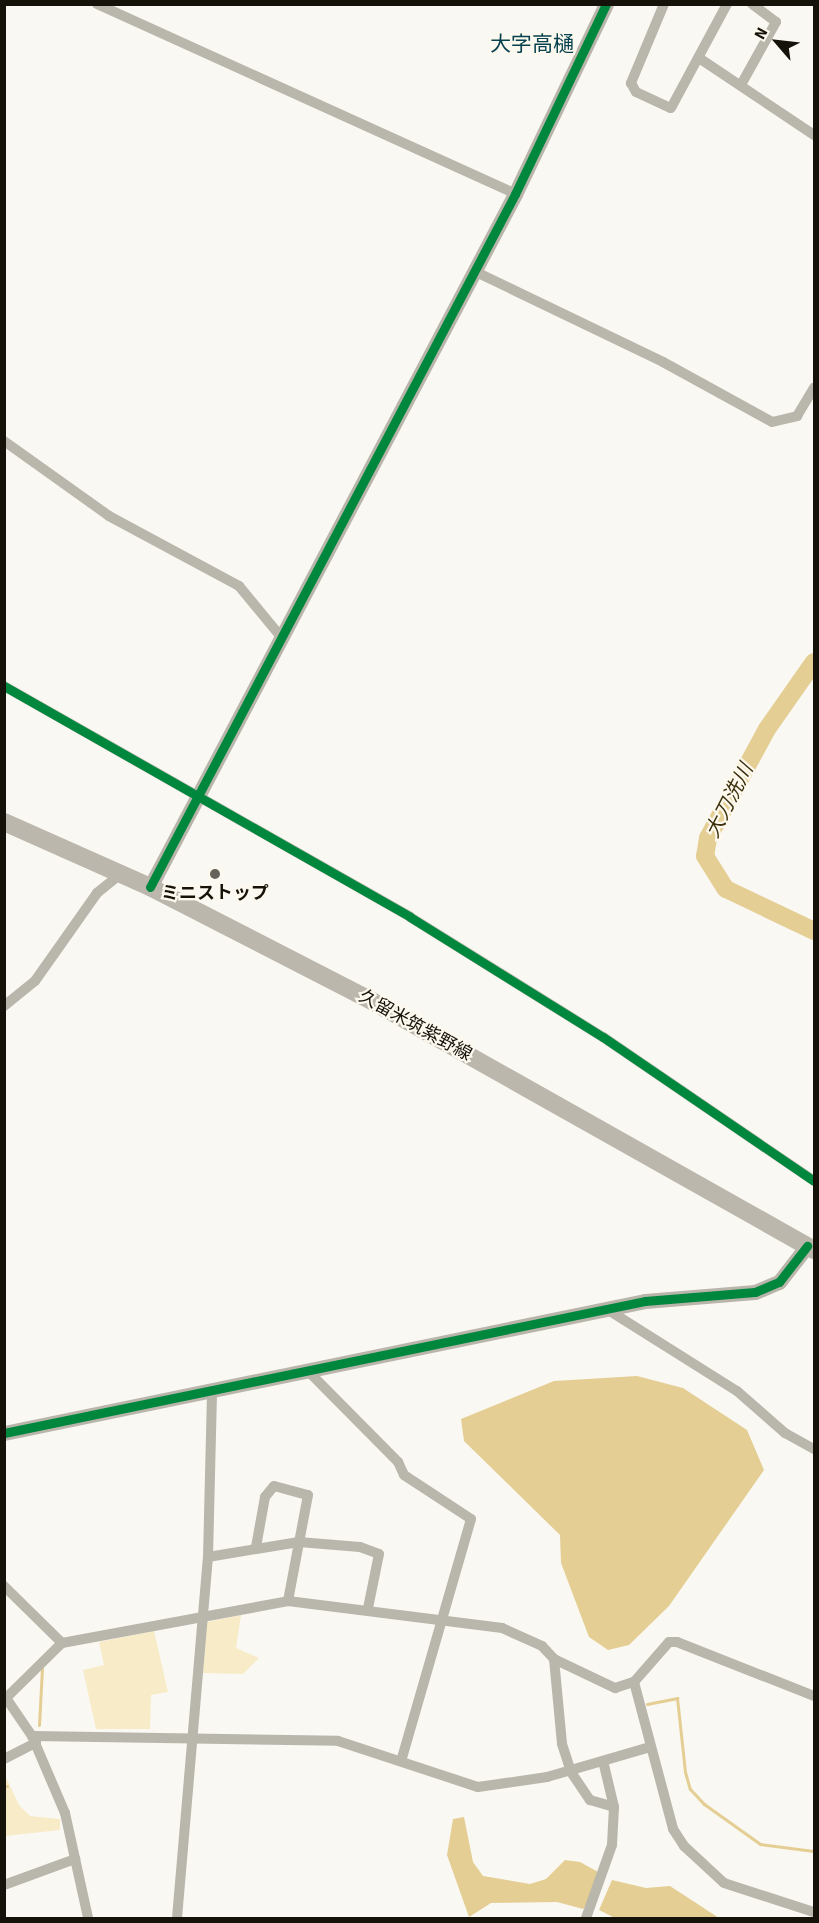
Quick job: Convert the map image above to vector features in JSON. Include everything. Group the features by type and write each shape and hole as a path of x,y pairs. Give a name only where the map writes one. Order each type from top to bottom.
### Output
{"main road":[{"name":"久留米筑紫野線","path":"4,822 150,886 372,1001 811,1248"}],"street":[{"path":"97,4 515,194"},
{"path":"150,886 515,194 606,4"},
{"path":"664,4 631,83 636,92 675,107 727,4"},
{"path":"742,83 776,22 752,4"},
{"path":"699,58 742,83 814,135"},
{"path":"474,272 663,362 772,422 797,416 814,388"},
{"path":"4,441 109,516 239,586 281,637"},
{"path":"4,686 198,794 603,1037 814,1181"},
{"path":"4,1005 35,981 97,893 122,873"},
{"path":"4,1432 212,1394 605,1308 686,1294 755,1292 778,1282 811,1248"},
{"path":"605,1308 737,1391 785,1433 814,1449"},
{"path":"309,1372 398,1462 404,1475 471,1519 402,1758"},
{"path":"177,1918 208,1557 212,1394"},
{"path":"256,1546 265,1497 274,1486 308,1496 288,1601"},
{"path":"208,1557 256,1546 299,1542 379,1554 368,1608"},
{"path":"4,1586 62,1643"},
{"path":"88,1918 65,1813 34,1740 6,1696 62,1643 288,1601 368,1608 502,1628 542,1646 554,1659 605,1687 634,1682 669,1642 676,1642 814,1696"},
{"path":"554,1659 559,1725 571,1772 590,1800 614,1807"},
{"path":"634,1682 673,1828 709,1875 814,1912"},
{"path":"4,1759 34,1740 194,1736 338,1741 402,1758 478,1787 571,1772 650,1747"},
{"path":"586,1918 609,1862 614,1807 603,1761"},
{"path":"4,1885 75,1859"}],"shaded area":[{"path":"637,1376 683,1388 747,1430 764,1470 669,1606 629,1645 608,1650 589,1637 561,1563 560,1535 464,1441 461,1419 554,1381"},
{"path":"241,1615 236,1648 259,1658 243,1674 203,1673 207,1622"},
{"path":"154,1631 168,1692 151,1695 150,1729 96,1729 83,1670 104,1665 99,1642"},
{"path":"4,1773 19,1805 30,1816 60,1819 60,1830 5,1836"},
{"path":"464,1817 473,1862 483,1876 530,1884 546,1879 565,1860 580,1862 600,1873 589,1902 583,1909 557,1902 491,1903 469,1917 447,1855 453,1819"},
{"path":"612,1880 646,1888 670,1886 719,1918 615,1918 599,1910"}],"waterway":[{"name":"大刀洗川","path":"814,662 767,729 708,838 705,856 726,889 814,931"},
{"path":"39,1725 42,1668"},
{"path":"647,1704 677,1698 685,1772 690,1789 704,1804 760,1844 814,1851"}],"cycle path":[{"path":"150,887 515,194 606,4"},
{"path":"4,686 410,917 603,1037 814,1181"},
{"path":"4,1433 645,1301 755,1292 779,1282 807,1246"}],"place":[{"name":"ミニストップ","path":"215,874"}],"district":[{"name":"大字高樋","path":"532,44"}]}
